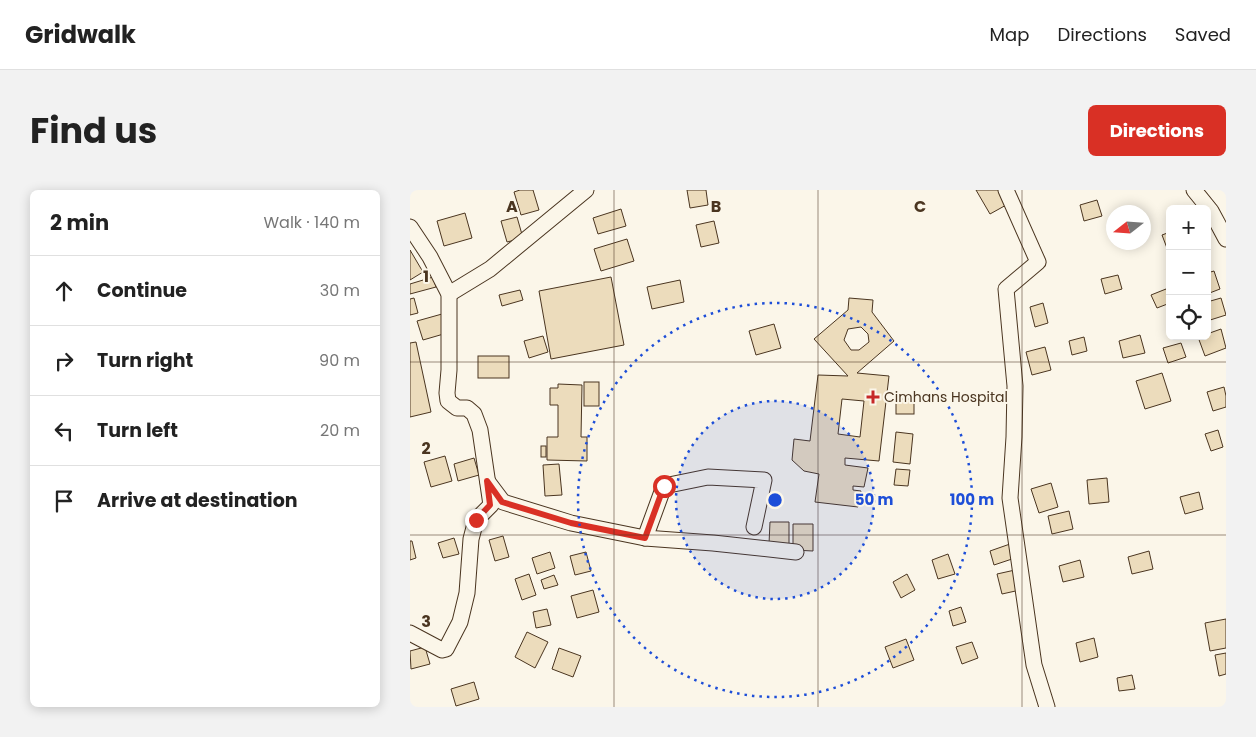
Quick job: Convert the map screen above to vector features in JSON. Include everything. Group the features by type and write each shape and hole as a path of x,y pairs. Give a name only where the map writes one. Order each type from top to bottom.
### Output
{"street":[{"path":"449,294 490,269 586,190"},
{"path":"1006,190 1038,262 1006,289 1015,386 1010,498 1034,665 1047,707"},
{"path":"1194,190 1212,211 1226,239"},
{"path":"410,227 430,258 449,294 448,402 456,408 467,408 474,414 480,430 490,505 476,520 471,539 467,592 460,622 446,649 442,650 410,633"},
{"path":"645,538 664,486 708,477 764,480 754,526"},
{"path":"487,481 502,502 571,523 645,538 796,552"}],"building":[{"path":"533,190 539,210 521,215 514,192"},
{"path":"687,190 706,190 708,205 690,208"},
{"path":"976,190 999,190 1008,204 990,214"},
{"path":"1097,200 1102,216 1084,221 1080,205"},
{"path":"621,209 626,226 598,234 593,218"},
{"path":"465,213 472,238 444,246 437,221"},
{"path":"517,217 523,238 507,242 501,221"},
{"path":"714,221 719,243 701,247 696,225"},
{"path":"1166,234 1166,246 1162,235"},
{"path":"627,239 634,261 601,271 594,249"},
{"path":"410,250 423,272 410,280"},
{"path":"1214,271 1220,289 1211,292 1211,272"},
{"path":"1118,275 1122,289 1105,294 1101,279"},
{"path":"433,277 436,287 410,294 410,284"},
{"path":"611,277 624,345 551,359 539,291"},
{"path":"680,280 684,302 652,309 647,287"},
{"path":"1166,289 1166,305 1157,308 1151,295"},
{"path":"520,290 523,300 502,306 499,295"},
{"path":"414,298 418,313 410,315 410,299"},
{"path":"849,298 873,300 872,312 894,341 857,373 889,376 879,461 845,458 845,465 868,468 864,487 853,486 853,490 861,491 858,507 815,502 819,474 804,471 792,460 794,439 810,441 818,375 848,376 814,339 848,310","holes":["861,327 868,334 869,342 859,350 851,350 844,340 848,329","842,399 864,401 860,437 838,434"]},
{"path":"1221,298 1226,315 1211,320 1211,301"},
{"path":"1043,303 1048,323 1035,327 1030,307"},
{"path":"442,314 447,333 423,340 417,321"},
{"path":"774,324 781,348 756,355 749,331"},
{"path":"1221,329 1226,348 1205,356 1199,340 1211,340 1211,333"},
{"path":"1140,335 1145,353 1123,358 1119,341"},
{"path":"543,336 548,352 529,358 524,341"},
{"path":"1084,337 1087,351 1072,355 1069,341"},
{"path":"416,342 431,412 410,417 410,343"},
{"path":"1181,343 1186,357 1168,363 1163,348"},
{"path":"1045,347 1051,370 1032,375 1026,352"},
{"path":"478,356 509,356 509,378 478,378"},
{"path":"1162,373 1171,401 1145,409 1136,381"},
{"path":"584,382 599,382 599,406 584,406"},
{"path":"558,384 582,385 581,437 587,437 587,461 547,460 547,437 558,437 558,405 550,405 550,388 558,388"},
{"path":"1224,387 1226,407 1213,411 1207,392"},
{"path":"896,399 914,399 914,414 896,414"},
{"path":"1218,430 1223,447 1211,451 1205,434"},
{"path":"896,432 913,434 910,464 893,462"},
{"path":"541,446 546,446 546,457 541,457"},
{"path":"445,456 452,481 431,487 424,462"},
{"path":"474,458 479,475 458,481 454,464"},
{"path":"559,464 562,495 545,496 543,465"},
{"path":"896,469 910,470 908,486 894,485"},
{"path":"1107,478 1109,502 1089,504 1087,480"},
{"path":"1051,483 1058,507 1039,513 1031,489"},
{"path":"1199,492 1203,509 1185,514 1180,497"},
{"path":"1069,511 1073,529 1052,534 1048,516"},
{"path":"770,522 789,522 789,544 769,544"},
{"path":"793,524 813,524 813,551 793,550"},
{"path":"503,536 509,557 495,561 489,540"},
{"path":"454,538 459,554 443,558 438,543"},
{"path":"410,541 412,541 416,558 410,560"},
{"path":"1010,544 1015,558 994,565 990,551"},
{"path":"1149,551 1153,569 1132,574 1128,557"},
{"path":"550,552 555,568 537,574 532,558"},
{"path":"586,552 591,571 575,575 570,556"},
{"path":"948,554 955,574 938,579 932,560"},
{"path":"1080,560 1084,577 1063,582 1059,566"},
{"path":"1015,570 1020,590 1002,594 997,574"},
{"path":"529,574 536,595 522,600 515,579"},
{"path":"907,574 915,590 901,598 893,582"},
{"path":"554,575 558,585 544,589 541,580"},
{"path":"593,590 599,612 577,618 571,596"},
{"path":"961,607 966,622 953,626 949,611"},
{"path":"547,609 551,625 536,628 533,612"},
{"path":"1226,619 1226,648 1210,651 1205,623"},
{"path":"527,632 548,642 535,668 515,657"},
{"path":"1094,638 1098,657 1080,662 1076,643"},
{"path":"906,639 914,660 893,668 885,647"},
{"path":"972,642 978,658 962,664 956,647"},
{"path":"425,647 430,664 411,669 410,651"},
{"path":"559,648 581,656 573,677 552,669"},
{"path":"1226,653 1226,674 1219,676 1215,655"},
{"path":"1132,675 1135,689 1119,691 1117,678"},
{"path":"474,682 479,699 456,706 451,689"}],"place":[{"name":"Cimhans Hospital","path":"873,397"}],"route":[{"path":"476,520 490,505 487,481 502,502 571,523 645,538 664,486"}]}
